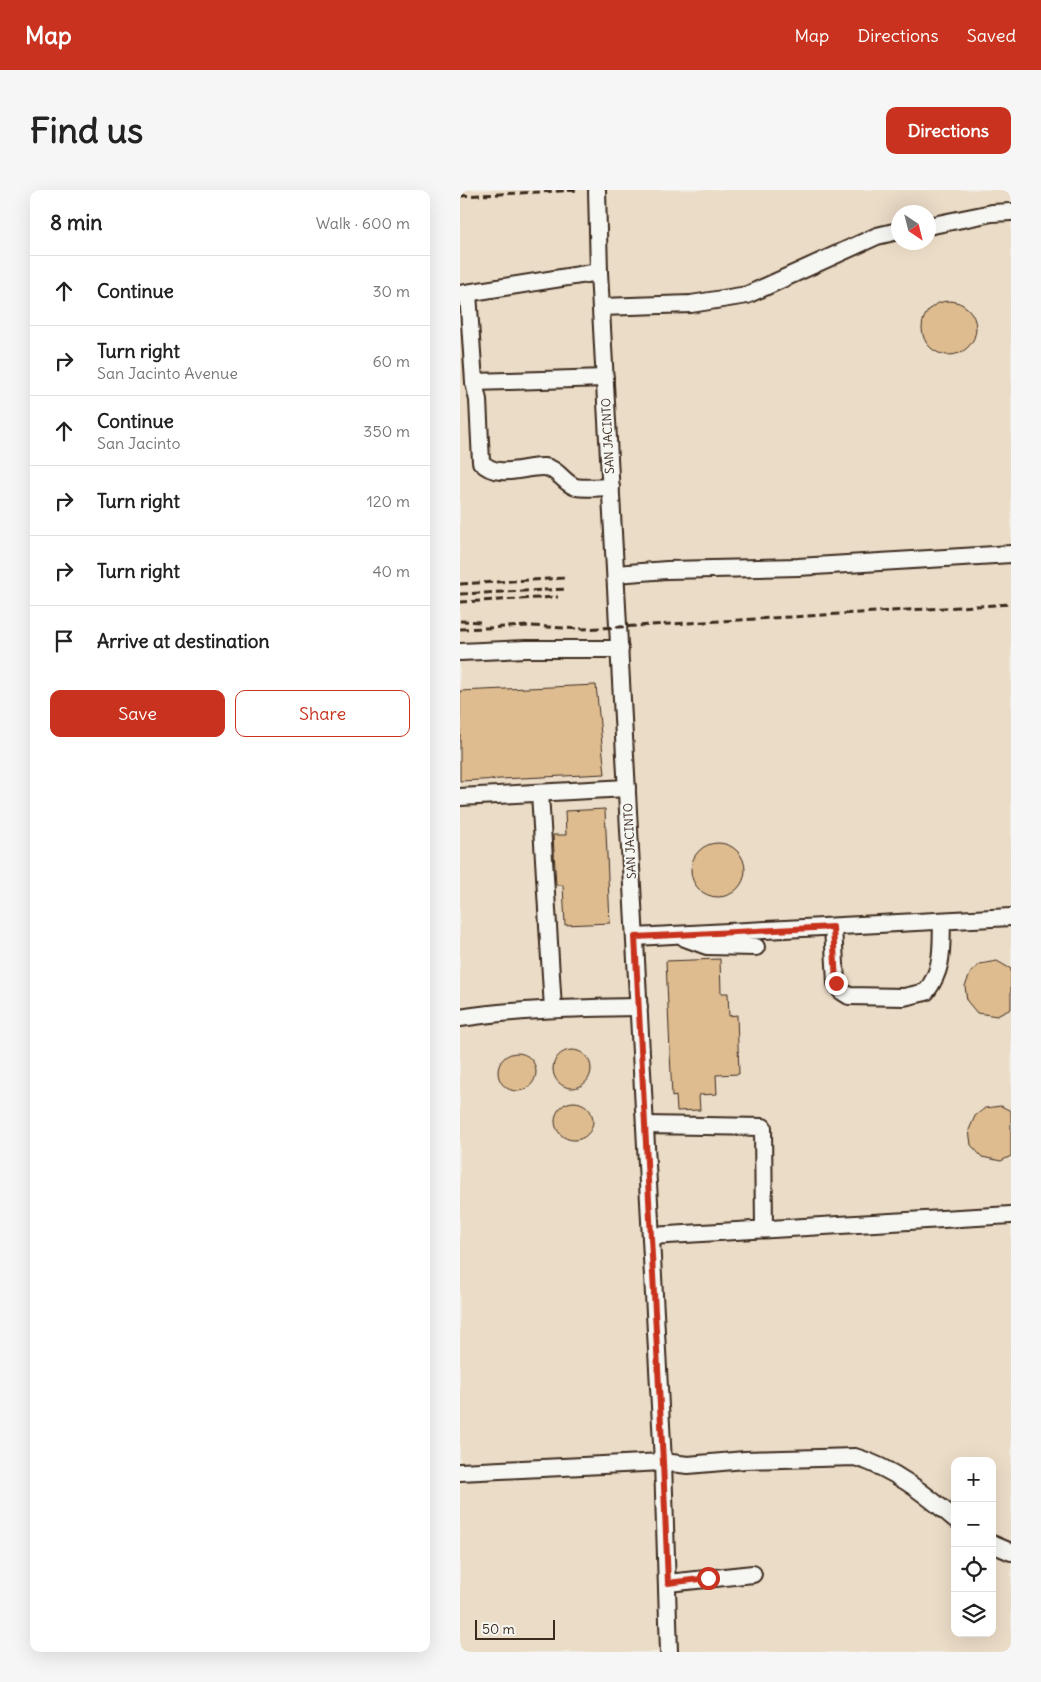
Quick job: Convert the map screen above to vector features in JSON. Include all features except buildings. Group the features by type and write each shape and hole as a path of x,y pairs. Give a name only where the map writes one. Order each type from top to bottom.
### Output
{"street":[{"name":"SAN JACINTO","path":"597,190 599,272 663,1462 669,1652"},
{"path":"936,224 992,213 1011,212"},
{"path":"601,307 691,304 747,294 877,236 891,233"},
{"path":"599,272 464,294 474,382 478,400 481,462 490,469 503,472 543,467 555,471 570,484 577,487 611,488"},
{"path":"474,382 605,378"},
{"path":"616,574 1011,554"},
{"path":"460,652 526,649 620,649"},
{"path":"460,796 627,788"},
{"path":"540,792 554,1009"},
{"path":"635,937 1011,917"},
{"path":"833,927 836,983 841,991 848,996 904,997 926,992 938,975 941,959 942,921"},
{"path":"678,935 707,946 756,947"},
{"path":"460,1018 485,1014 554,1009 639,1007"},
{"path":"645,1125 763,1127 764,1229"},
{"path":"651,1236 1011,1215"},
{"path":"460,1472 663,1462 688,1464 744,1460 855,1457 871,1461 920,1490 951,1516"},
{"path":"996,1546 1011,1552"},
{"path":"668,1583 753,1574"}],"shaded area":[{"path":"460,190 1011,190 1011,1652 460,1652"}],"railway":[{"path":"460,196 579,190"},
{"path":"460,584 565,578"},
{"path":"460,594 567,589"},
{"path":"460,602 558,597"},
{"path":"460,629 530,626 581,629 1011,604"},
{"path":"460,621 482,622"}],"route":[{"path":"708,1578 668,1583 635,937 833,927 836,983"}]}
